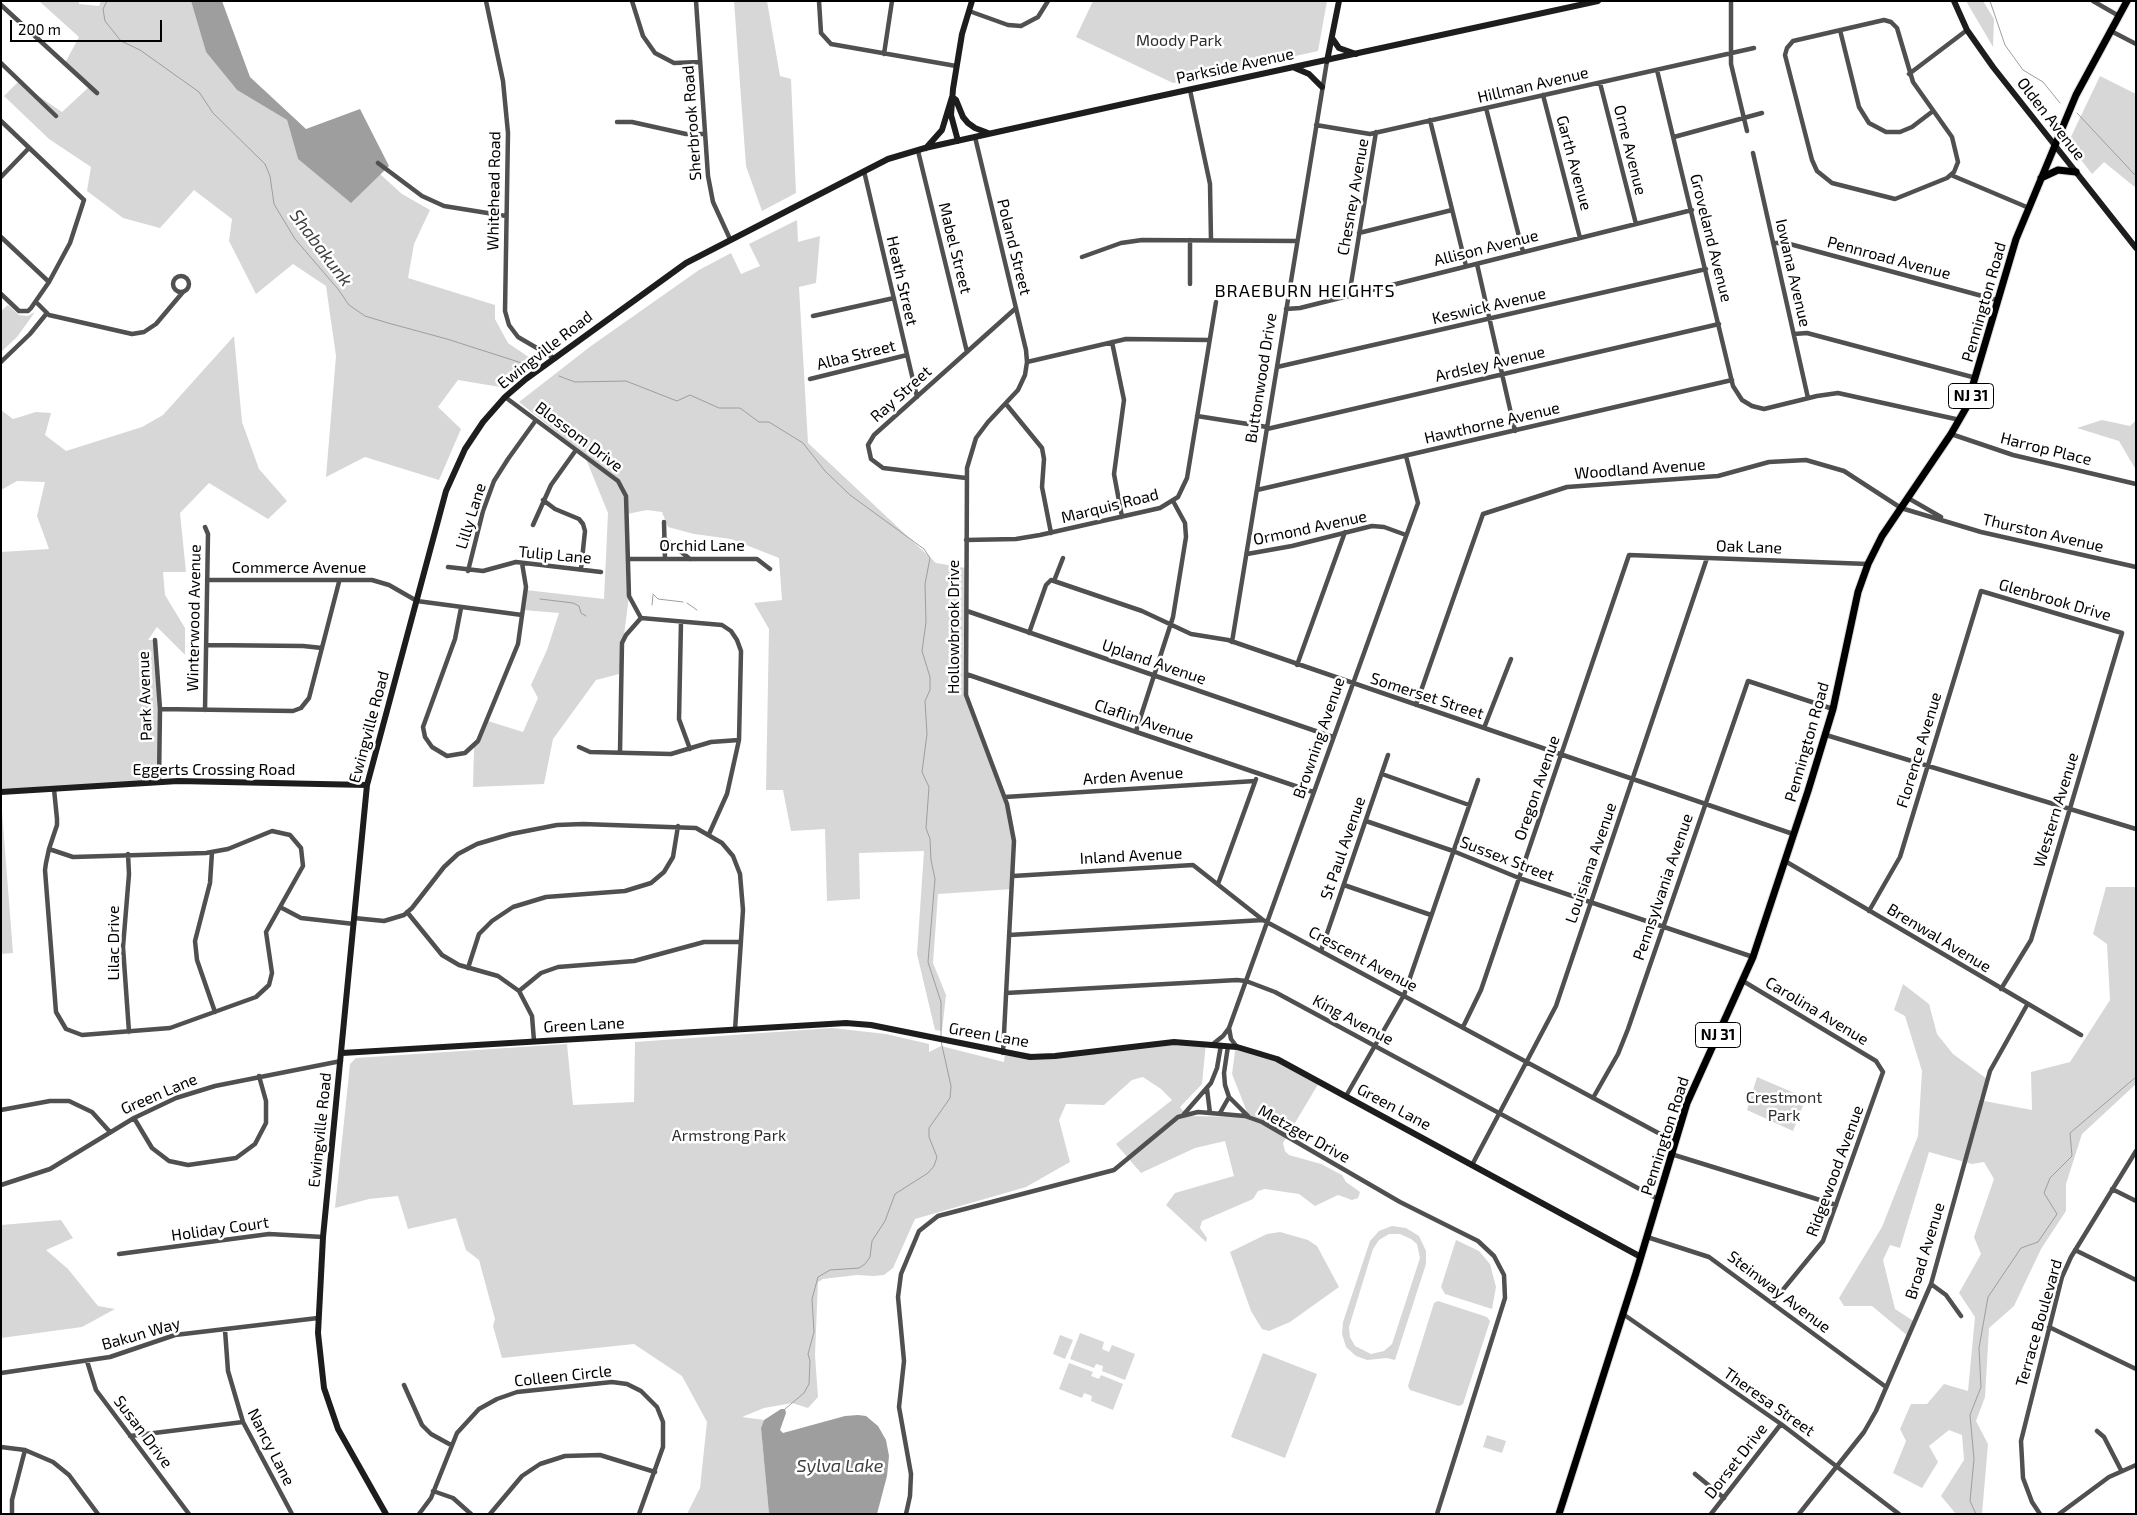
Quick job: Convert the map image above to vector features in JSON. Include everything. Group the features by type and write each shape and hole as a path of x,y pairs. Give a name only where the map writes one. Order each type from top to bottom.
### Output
{"main road":[{"path":"958,141 952,115 952,97 956,66 972,1"},
{"name":"Buttonwood Drive","path":"1327,61 1339,1"},
{"name":"Parkside Avenue","path":"880,163 925,148 1598,1"},
{"name":"Olden Avenue","path":"1954,1 1968,30 1992,67 2136,248"},
{"name":"Pennington Road","path":"1559,1514 1641,1257 1690,1093 1744,981 1826,735 1858,592 1868,564 1882,536 1960,420 1976,378 2010,257 2040,179 2076,95 2127,1"},
{"path":"1332,38 1345,51 1357,54"},
{"path":"1294,68 1309,74 1322,87"},
{"path":"952,97 956,100 963,117 968,123 975,128 992,134"},
{"path":"925,148 942,130 952,97"},
{"name":"Ewingville Road","path":"386,1514 347,1447 332,1415 320,1369 318,1318 367,784 445,496 456,465 476,431 505,397 554,358 672,272 730,239 880,163"},
{"path":"2040,179 2058,170 2076,172"},
{"name":"Eggerts Crossing Road","path":"1,792 159,782 367,784"},
{"name":"Green Lane","path":"342,1053 858,1023 1003,1053 1041,1057 1160,1042 1237,1047 1267,1055 1346,1096 1641,1257"}],"street":[{"name":"Whitehead Road","path":"486,1 498,55 506,107 508,159 506,318 518,337 554,358"},
{"path":"632,1 643,36 655,54 674,63 700,62"},
{"name":"Sherbrook Road","path":"696,1 710,190 718,215 730,239"},
{"path":"819,1 820,29 827,42 836,46 956,66"},
{"path":"884,54 892,1"},
{"path":"969,11 1008,25 1021,26 1038,17 1048,1"},
{"path":"1731,1 1730,54 1747,131"},
{"path":"2093,1 2119,16"},
{"path":"1,5 96,93"},
{"path":"1884,20 1891,22 1898,30 1909,74 1918,91 1948,129 1956,146 1958,162 1951,175 1895,198 1832,183 1816,171 1809,151 1785,51 1793,41 1840,30 1884,20"},
{"path":"1840,30 1859,107 1869,123 1886,132 1900,132 1912,127 1933,111"},
{"path":"1909,74 1968,30"},
{"path":"2110,31 2136,44"},
{"name":"Hillman Avenue","path":"1316,125 1370,134 1754,48"},
{"name":"Buttonwood Drive","path":"1232,642 1327,61"},
{"path":"1,63 56,116"},
{"name":"Groveland Avenue","path":"1657,70 1732,380 1738,395 1750,405 1770,408 1808,398"},
{"name":"Orne Avenue","path":"1600,83 1636,224"},
{"path":"1190,90 1210,184 1211,240"},
{"name":"Garth Avenue","path":"1543,95 1580,238"},
{"path":"1486,108 1523,252"},
{"path":"1674,137 1762,113"},
{"path":"1430,120 1466,266"},
{"path":"1,121 84,200 76,229 49,282 36,302 28,311 24,312 1,294"},
{"path":"617,122 632,122 676,133 705,134"},
{"name":"Chesney Avenue","path":"1349,296 1376,132"},
{"name":"Poland Street","path":"975,138 1027,362"},
{"path":"1,177 29,148"},
{"name":"Mabel Street","path":"918,151 967,352"},
{"name":"Iowana Avenue","path":"1753,153 1808,398"},
{"path":"378,163 422,196 444,206 506,216"},
{"name":"Heath Street","path":"864,171 917,397"},
{"path":"1951,175 2029,208"},
{"path":"1359,233 1452,210"},
{"name":"Allison Avenue","path":"1286,309 1300,308 1692,210"},
{"path":"1,237 49,282"},
{"path":"1190,240 1190,284"},
{"path":"1082,256 1132,241 1298,240"},
{"name":"Pennroad Avenue","path":"1773,243 1786,243 1998,300"},
{"path":"1478,264 1515,431"},
{"name":"Keswick Avenue","path":"1277,367 1706,269"},
{"path":"36,302 47,313 90,326 126,334 144,332 156,324 183,292"},
{"path":"813,316 894,298"},
{"name":"Marquis Road","path":"966,540 1016,539 1051,533 1160,508 1173,502 1185,485 1216,302"},
{"name":"Ray Street","path":"966,478 883,468 871,459 868,444 874,435 1016,308"},
{"path":"1,362 30,334 47,313"},
{"name":"Ardsley Avenue","path":"1267,428 1719,324"},
{"path":"1794,334 1807,333 1976,378"},
{"path":"1027,362 1112,342 1138,338 1209,340"},
{"path":"1112,342 1124,400 1114,474 1122,517"},
{"name":"Alba Street","path":"810,379 907,355"},
{"name":"Hollowbrook Drive","path":"1003,1053 1013,876 1013,828 1004,797 968,704 966,674 966,478 968,457 976,438 1022,383 1027,362"},
{"name":"Hawthorne Avenue","path":"1257,490 1732,380"},
{"path":"1808,398 1827,394 1848,394 1960,420"},
{"name":"Blossom Drive","path":"505,397 618,481 626,496 630,596 641,618"},
{"path":"1006,404 1042,448 1044,459 1042,487 1051,533"},
{"path":"1197,416 1267,428"},
{"name":"Lilly Lane","path":"468,571 483,511 494,481 536,420"},
{"name":"Harrop Place","path":"1951,434 2012,455 2136,484"},
{"path":"533,524 551,485 576,450"},
{"name":"Browning Avenue","path":"1228,1028 1246,981 1265,921 1418,503 1406,456"},
{"name":"Woodland Avenue","path":"1416,705 1482,514 1567,487 1718,476 1769,462 1794,460 1819,462 1844,471 1901,508"},
{"name":"Thurston Avenue","path":"1908,498 1946,520"},
{"path":"543,500 555,509 580,519 583,524 585,531 581,569"},
{"path":"1136,732 1170,626 1186,537 1185,523 1173,502"},
{"name":"Thurston Avenue","path":"1901,508 1981,532 2136,567"},
{"path":"664,522 665,559"},
{"name":"Ormond Avenue","path":"1247,554 1292,546 1345,532 1378,526 1406,535"},
{"name":"Winterwood Avenue","path":"205,527 208,534 205,710"},
{"path":"1297,665 1345,532"},
{"path":"664,538 690,559"},
{"name":"Oak Lane","path":"1629,555 1868,564"},
{"name":"Oregon Avenue","path":"1463,1027 1481,990 1629,555"},
{"path":"1029,633 1046,585 1048,581 1054,581 1063,558"},
{"name":"Louisiana Avenue","path":"1472,1165 1556,1006 1707,558"},
{"name":"Orchid Lane","path":"629,559 757,559 770,569"},
{"name":"Tulip Lane","path":"448,567 468,571 483,571 511,563 522,563 601,572"},
{"path":"461,608 455,639 423,726 425,738 432,747 448,756 465,753 478,741 518,644 526,587 522,563"},
{"name":"Commerce Avenue","path":"206,580 339,582 373,580 417,601 522,616"},
{"name":"Somerset Street","path":"1054,581 1142,611 1170,626 1191,634 1232,642 1793,834"},
{"path":"160,709 297,710 308,701 339,582"},
{"name":"Glenbrook Drive","path":"1981,591 2122,633"},
{"name":"Florence Avenue","path":"1869,911 1900,857 1981,591"},
{"name":"Upland Avenue","path":"967,611 1333,737"},
{"path":"620,752 622,643 626,635 641,618 722,625 731,631 741,651 739,740 727,794 709,834"},
{"path":"682,622 679,719 690,749"},
{"name":"Western Avenue","path":"2001,989 2031,940 2122,633"},
{"name":"Park Avenue","path":"155,640 160,709 159,782"},
{"path":"206,645 303,646 322,648"},
{"path":"1484,728 1511,659"},
{"name":"Claflin Avenue","path":"966,674 1313,792"},
{"name":"Pennsylvania Avenue","path":"1593,1098 1623,1043 1748,681 1833,709"},
{"path":"1826,735 2136,829"},
{"path":"579,747 590,752 671,754 711,742 739,740"},
{"name":"St Paul Avenue","path":"1321,951 1388,754"},
{"path":"1218,884 1258,773"},
{"path":"1382,774 1469,805"},
{"path":"1346,1096 1404,995 1478,780"},
{"name":"Arden Avenue","path":"1004,797 1255,781"},
{"path":"49,849 72,857 212,852 237,846 265,832 278,831 294,838 303,853 301,871 266,932 272,973 269,985 256,997 177,1026 82,1035 66,1028 56,1012 46,870 49,849 58,819 54,789"},
{"name":"Sussex Street","path":"1366,821 1519,878 1753,957"},
{"path":"280,907 301,918 354,921 391,920 407,912 451,860 468,848 494,838 534,829 575,824 696,828 709,834 728,849 740,874 743,910 735,1030"},
{"path":"468,968 479,934 492,921 513,907 546,897 625,891 650,883 664,872 673,857 678,826"},
{"path":"212,852 210,883 195,942 197,960 215,1012"},
{"name":"Lilac Drive","path":"128,854 129,874 123,947 129,1032"},
{"name":"Brenwal Avenue","path":"1785,861 2081,1036"},
{"name":"Inland Avenue","path":"1013,876 1193,865 1265,921"},
{"path":"1344,885 1431,915"},
{"path":"407,912 435,948 450,960 468,968 498,976 519,991 532,1016 534,1041"},
{"path":"1009,935 1265,921"},
{"name":"Crescent Avenue","path":"1265,921 1675,1142"},
{"path":"519,991 541,973 558,967 634,961 704,942 741,942"},
{"name":"King Avenue","path":"1006,992 1246,981 1275,992 1658,1199"},
{"name":"Carolina Avenue","path":"1744,981 1878,1063"},
{"name":"Broad Avenue","path":"1799,1514 1871,1421 1931,1284 1990,1071 2027,1005"},
{"path":"1213,1044 1224,1036 1228,1028"},
{"path":"1228,1028 1230,1037 1237,1047"},
{"path":"906,1514 912,1481 899,1407 904,1361 898,1297 901,1274 919,1231 938,1216 1114,1170 1184,1114 1187,1108 1207,1088 1215,1076 1221,1045"},
{"path":"1228,1046 1224,1080 1229,1097 1250,1117"},
{"name":"Green Lane","path":"1,1184 50,1169 134,1118 192,1092 260,1076 341,1061"},
{"name":"Ridgewood Avenue","path":"1772,1303 1820,1246 1883,1076 1882,1068 1878,1063"},
{"path":"134,1118 152,1148 169,1161 188,1165 236,1158 255,1144 266,1123 266,1101 260,1076"},
{"path":"1207,1088 1206,1097 1210,1113"},
{"path":"1220,1113 1229,1097"},
{"path":"1,1110 50,1101 69,1101 92,1112 110,1132"},
{"name":"Metzger Drive","path":"1184,1114 1194,1112 1220,1113 1250,1117 1400,1202 1478,1241 1494,1256 1500,1265 1506,1283 1503,1306 1436,1514"},
{"name":"Terrace Boulevard","path":"2040,1514 2027,1490 2020,1454 2022,1432 2062,1277 2075,1250 2136,1152"},
{"path":"1671,1154 1836,1205"},
{"path":"2112,1189 2136,1201"},
{"name":"Holiday Court","path":"119,1254 144,1253 270,1234 324,1237"},
{"name":"Steinway Avenue","path":"1647,1237 1709,1257 1886,1387"},
{"path":"2075,1250 2136,1280"},
{"path":"1931,1284 1946,1295 1961,1316"},
{"name":"Theresa Street","path":"1623,1314 1781,1424 1899,1514"},
{"name":"Bakun Way","path":"1,1373 121,1355 175,1335 318,1318"},
{"path":"2049,1328 2136,1369"},
{"name":"Nancy Lane","path":"224,1330 230,1381 242,1422 292,1514"},
{"name":"Susan Drive","path":"86,1361 96,1390 188,1514"},
{"name":"Colleen Circle","path":"419,1514 434,1491 451,1444 472,1416 488,1403 508,1394 620,1382 635,1387 647,1395 660,1414 664,1438 655,1472 639,1514"},
{"path":"404,1385 422,1425 431,1434 451,1444"},
{"path":"130,1436 242,1422"},
{"name":"Dorset Drive","path":"1711,1514 1781,1424"},
{"path":"2097,1430 2104,1437 2121,1470"},
{"path":"1,1447 26,1450 45,1457 61,1468 98,1514"},
{"path":"12,1514 12,1500 26,1450"},
{"path":"490,1514 522,1476 540,1464 565,1456 600,1455 655,1472"},
{"path":"2059,1514 2092,1488 2121,1470 2136,1465"},
{"path":"1694,1474 1724,1498"},
{"path":"434,1491 452,1498 470,1514"}],"green space":[{"path":"39,1 79,1 79,4 99,6 101,1 191,1 206,52 237,90 287,120 298,159 350,202 380,174 402,194 430,210 414,244 408,278 495,305 495,319 508,343 533,360 500,387 458,380 438,407 461,429 439,480 365,457 326,477 336,356 326,286 293,264 256,294 229,241 232,219 194,190 160,228 123,218 87,191 91,167 49,139 4,96 18,82 62,112 90,86 65,63 79,37"},
{"path":"734,1 767,1 780,76 791,79 796,193 762,211 746,166"},
{"name":"Moody Park","path":"1093,1 1327,1 1318,51 1173,83 1076,37"},
{"path":"1966,1 1983,1 1994,19 1993,47"},
{"path":"2100,76 2136,94 2136,188 2104,162 2092,174 2068,143"},
{"path":"797,220 798,242 820,236 816,283 799,287 808,443 936,563 966,568 966,697 1009,807 1015,859 1013,889 938,894 933,963 946,995 942,1031 935,1030 917,954 924,851 859,853 860,899 827,901 825,829 791,831 783,790 766,790 769,629 754,603 782,600 779,558 731,539 694,534 668,527 662,512 647,510 627,514 629,596 619,674 596,680 553,739 544,784 473,787 474,747 488,721 523,732 538,698 531,685 547,650 559,613 523,610 526,590 604,599 608,513 584,454 519,402 591,346 699,270 731,253 741,274 760,266 749,244"},
{"path":"8,305 19,315 28,316 35,312 17,337 1,352 1,311"},
{"path":"234,336 242,422 259,469 287,501 268,519 209,483 180,513 186,572 163,572 165,595 185,628 185,655 157,627 148,640 155,640 160,709 159,781 1,792 1,552 49,549 37,516 45,482 17,481 1,490 1,410 13,419 36,412 51,413 45,435 66,451 142,427 163,415"},
{"path":"2102,420 2130,426 2136,420 2136,470 2119,441 2077,428"},
{"path":"1,799 13,953 1,954"},
{"path":"2106,887 2136,887 2136,1084 2082,1134 2066,1184 2066,1211 2041,1249 2014,1306 1989,1328 1985,1397 1976,1421 1988,1444 1982,1514 1956,1514 1941,1496 1964,1460 1962,1435 1949,1430 1929,1446 1938,1462 1922,1488 1893,1473 1906,1441 1900,1429 1911,1404 1927,1404 1944,1384 1968,1391 1975,1317 1959,1293 1981,1254 1974,1237 1994,1179 1984,1162 1972,1164 1929,1152 1900,1248 1890,1245 1883,1260 1895,1309 1915,1322 1908,1336 1872,1306 1844,1306 1839,1298 1882,1227 1918,1136 1922,1071 1905,1016 1894,1010 1903,984 1929,1004 1937,1034 1953,1054 1987,1079 1979,1100 2032,1110 2031,1072 2070,1062 2110,1000 2107,944 2093,934"},
{"name":"Armstrong Park","path":"832,1028 886,1034 929,1044 929,1052 941,1046 1004,1062 1005,1050 1042,1055 1206,1042 1202,1084 1180,1107 1187,1116 1249,1117 1232,1074 1236,1044 1261,1051 1320,1081 1283,1143 1285,1151 1289,1155 1321,1164 1342,1175 1346,1182 1360,1192 1358,1198 1352,1200 1338,1195 1315,1206 1299,1194 1265,1189 1258,1191 1253,1199 1202,1221 1200,1228 1207,1238 1206,1242 1166,1205 1175,1193 1234,1176 1225,1141 1195,1148 1141,1173 1116,1144 1172,1100 1161,1089 1143,1077 1132,1080 1104,1105 1066,1104 1059,1120 1070,1162 1026,1187 915,1219 893,1268 884,1275 857,1275 823,1279 818,1282 815,1355 818,1397 808,1408 792,1403 764,1408 742,1417 764,1420 761,1428 769,1514 687,1514 700,1488 707,1422 682,1376 634,1344 502,1358 493,1326 495,1319 479,1260 466,1250 456,1218 408,1229 398,1196 369,1199 335,1208 350,1064 356,1058 567,1044 573,1105 634,1102 635,1042"},
{"name":"Crestmont Park","path":"1757,1077 1806,1098 1793,1131 1747,1110"},
{"path":"61,1220 73,1238 46,1250 68,1269 98,1306 115,1309 82,1327 1,1338 1,1225"},
{"path":"1392,1226 1406,1228 1419,1236 1426,1251 1426,1264 1395,1360 1387,1358 1367,1360 1356,1356 1346,1347 1342,1334 1343,1322 1370,1241 1379,1231","holes":["1389,1234 1400,1234 1417,1244 1420,1258 1392,1344 1384,1351 1371,1354 1355,1346 1350,1337 1349,1327 1373,1249 1379,1240"]},
{"path":"1280,1232 1308,1240 1317,1246 1339,1287 1290,1322 1269,1331 1262,1329 1251,1311 1230,1252 1267,1234"},
{"path":"1456,1240 1479,1251 1490,1264 1496,1287 1492,1309 1445,1294 1441,1287"},
{"path":"1438,1301 1487,1317 1490,1321 1463,1404 1459,1406 1410,1390 1408,1386 1434,1303"},
{"path":"1080,1333 1104,1342 1102,1349 1109,1352 1112,1345 1135,1354 1125,1380 1102,1371 1103,1366 1096,1364 1094,1368 1070,1359"},
{"path":"1060,1335 1073,1340 1065,1359 1053,1354"},
{"path":"1263,1353 1317,1374 1285,1458 1231,1437"},
{"path":"1069,1363 1093,1372 1091,1376 1099,1379 1101,1375 1123,1384 1113,1410 1091,1401 1092,1396 1084,1393 1082,1398 1059,1389"},
{"path":"1487,1435 1506,1441 1502,1453 1483,1447"}],"water":[{"path":"191,1 222,1 250,77 306,129 360,109 389,166 351,203 298,159 287,120 237,90 206,52"},
{"name":"Sylva Lake","path":"781,1409 785,1409 786,1413 780,1430 783,1433 845,1416 858,1415 866,1416 878,1426 886,1440 889,1456 887,1476 877,1514 769,1514 761,1428 764,1420"}],"waterway":[{"name":"Shabakunk","path":"107,1 103,9 105,21 121,41 140,50 199,92 213,113 265,164 270,176 274,204 295,239 338,289 349,305 365,316 447,339 528,365"},
{"path":"1990,1 2005,45 2023,70 2043,82 2060,103"},
{"path":"2077,113 2136,176"},
{"path":"559,376 575,382 626,381 677,401 690,395 719,408 740,408 759,422 769,422 803,443 825,471 850,495 924,549 930,558 925,584 926,622 922,651 930,677 930,690 925,701 927,734 922,772 929,787 926,828 930,839 931,860 935,879 928,962 941,1002 941,1037"},
{"path":"653,594 658,599 683,602"},
{"path":"652,605 653,595"},
{"path":"540,599 573,603 579,606 581,613 586,616"},
{"path":"687,603 697,610"},
{"path":"785,1409 804,1393 809,1384 810,1361 808,1354 814,1332 812,1299 818,1277 830,1270 859,1268 865,1264 870,1257 872,1241 885,1221 895,1194 928,1173 934,1166 937,1157 929,1137 929,1128 950,1098 951,1086 941,1041"},
{"path":"1976,1514 1970,1501 1974,1459 1970,1415 1981,1387 1979,1348 1988,1297 2021,1248 2038,1242 2057,1214 2044,1193 2050,1178 2072,1156 2070,1133 2136,1077"}],"district":[{"name":"BRAEBURN HEIGHTS","path":"1305,291"}]}
